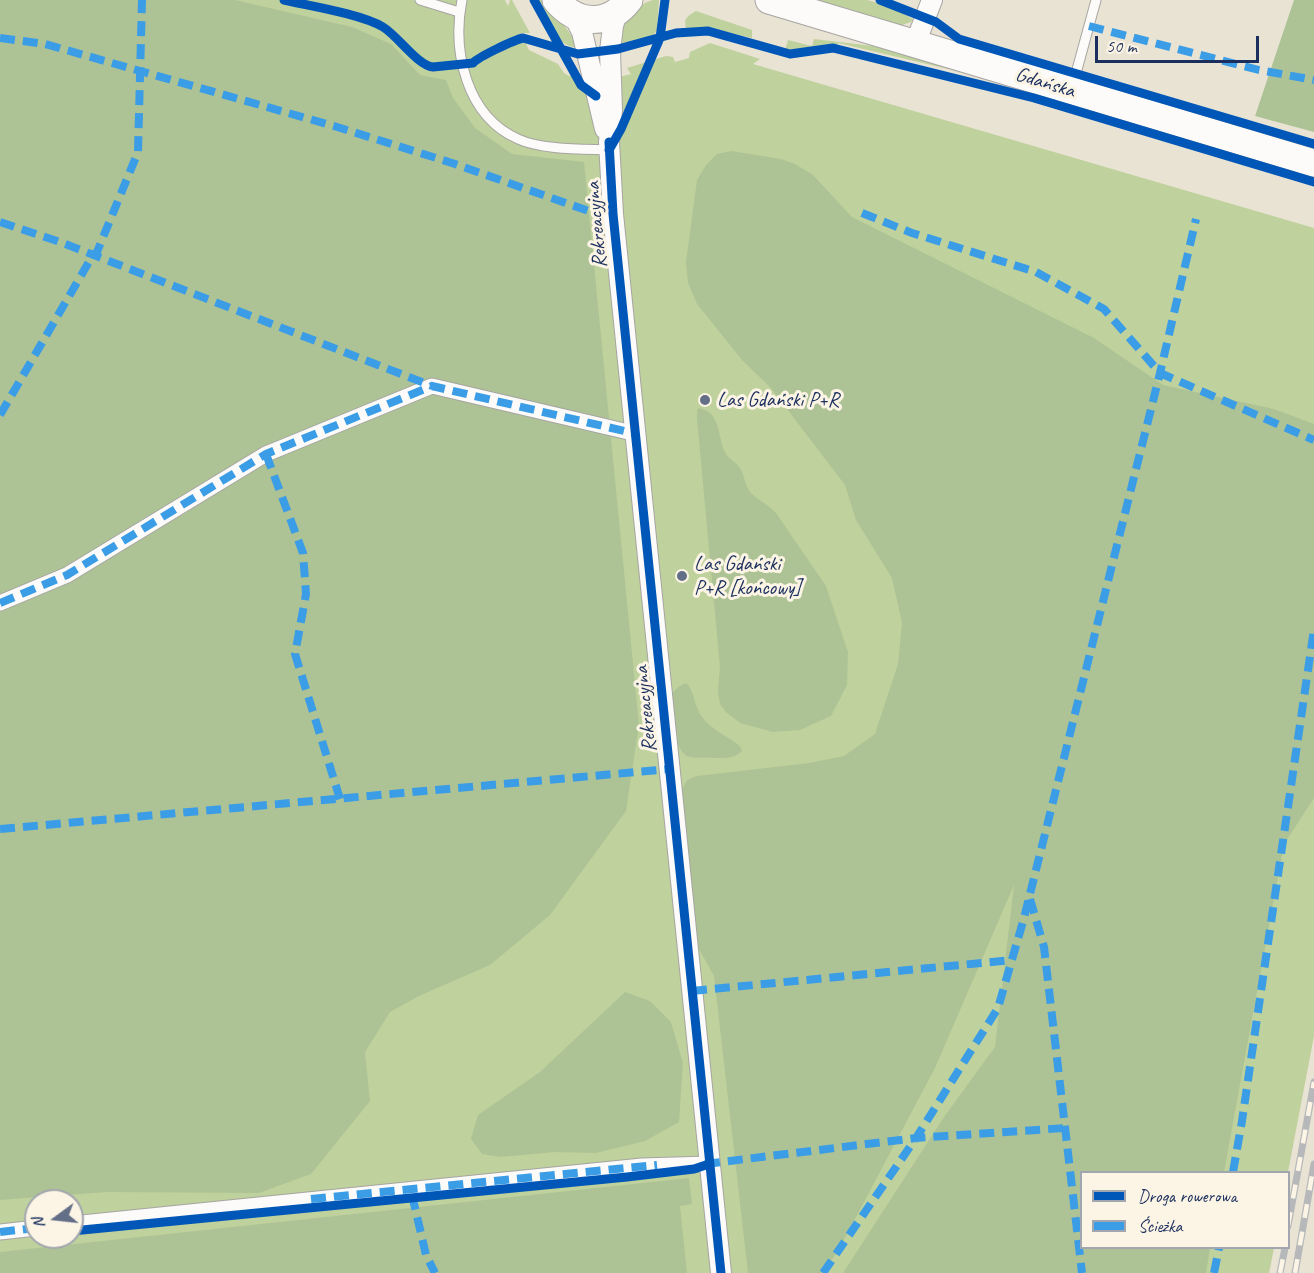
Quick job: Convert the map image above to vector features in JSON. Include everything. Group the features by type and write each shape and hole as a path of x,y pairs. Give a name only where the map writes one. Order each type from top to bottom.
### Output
{"main road":[{"name":"Gdańska","path":"767,1 1314,163"},
{"path":"565,8 585,19 596,20 607,17 623,6"}],"street":[{"path":"915,44 932,0"},
{"name":"Rekreacyjna","path":"623,6 613,26 610,51 612,110 609,146 613,214 722,1273"},
{"name":"Rekreacyjna","path":"565,8 582,32 609,146"},
{"path":"0,603 68,575 266,454 432,386 637,434"},
{"path":"84,1223 642,1166 709,1164"},
{"path":"0,1232 24,1229"}],"lane":[{"path":"420,0 459,12"},
{"path":"462,0 459,12 459,42 466,80 477,104 488,117 518,139 537,144 609,146"},
{"path":"1071,91 1096,0"}],"green space":[{"path":"0,0 505,0 508,6 512,0 530,33 521,33 529,50 558,64 569,76 619,77 631,74 627,68 666,56 673,57 675,62 689,58 690,52 710,43 760,59 753,64 1314,228 1314,1036 1288,1171 1080,1171 1080,1249 1274,1249 1269,1273 0,1273"},
{"path":"0,0 235,0 352,27 391,44 420,75 446,80 453,98 475,128 512,154 584,162 639,725 626,811 550,915 490,965 419,996 390,1012 365,1052 370,1101 311,1174 259,1193 84,1194 84,1189 24,1189 24,1198 0,1200"},
{"path":"536,0 545,0 578,48 570,46 557,37"},
{"path":"653,0 659,0 657,30 653,36 619,45 629,17 639,7"},
{"path":"815,0 867,0 889,6 913,19 899,26"},
{"path":"1294,0 1314,0 1314,132 1255,116"},
{"path":"696,11 752,30 752,38 710,28 686,28 686,20"},
{"path":"814,39 882,47 978,76 838,43 837,46 785,50 788,40 812,46"},
{"path":"731,151 781,159 795,164 813,175 852,217 1094,338 1163,385 1274,409 1314,424 1314,798 1284,844 1224,1171 1080,1171 1080,1249 1210,1249 1206,1273 843,1273 944,1117 995,1047 1014,885 935,1068 838,1251 822,1273 748,1273 714,976 694,940 679,796 687,780 697,776 809,763 844,756 875,734 898,664 902,623 892,578 856,520 845,485 771,388 742,360 697,304 688,283 686,262 697,180 706,165 717,154"},
{"path":"699,408 712,415 718,427 723,448 738,465 749,490 776,513 826,586 848,652 847,685 831,716 800,730 773,732 740,723 720,704 718,692 720,667 697,419"},
{"path":"686,683 705,721 740,746 742,751 740,753 730,757 697,758 687,756 683,752 673,730 670,699 672,693"},
{"path":"625,992 650,1001 671,1022 683,1063 679,1122 645,1141 596,1153 555,1152 500,1157 482,1154 471,1139 478,1115 540,1072"},
{"path":"689,1178 692,1204 680,1206 687,1273 0,1273 0,1252 28,1249 84,1249 84,1243"}],"railway":[{"path":"1290,1215 1314,1082"},
{"path":"1295,1273 1314,1164"},
{"path":"1280,1273 1285,1249"}],"marked path":[{"path":"0,415 93,255 97,252 138,152 142,0"},
{"path":"1089,26 1259,70 1314,80"},
{"path":"0,38 45,44 334,126 452,163 600,215"},
{"path":"862,213 912,233 1036,272 1104,309 1160,373 1314,440"},
{"path":"823,1273 916,1138 998,1008 1024,918 1160,373 1196,219"},
{"path":"0,222 60,242 432,386"},
{"path":"0,603 67,575 266,454 432,386 637,434"},
{"path":"266,454 303,553 306,594 295,654 340,799"},
{"path":"1233,1171 1314,629"},
{"path":"0,829 670,769"},
{"path":"1030,899 1044,947 1082,1273"},
{"path":"692,991 1012,960"},
{"path":"705,1164 916,1138 1065,1128"},
{"path":"311,1199 657,1165"},
{"path":"412,1195 426,1255 435,1273"},
{"path":"0,1232 24,1229"},
{"path":"1214,1273 1219,1249"}],"cycle path":[{"path":"284,0 349,14 373,22 389,31 414,56 433,67 473,63 496,49 523,38 578,54 618,49 676,33 708,31 790,54 833,48 1034,98 1314,182"},
{"path":"534,0 581,85 596,96"},
{"path":"609,150 621,129 660,38 665,0"},
{"path":"880,0 936,22 959,39 1314,144"},
{"path":"609,142 613,214 721,1273"},
{"path":"84,1230 627,1177 694,1169 709,1164"}],"place":[{"name":"Las Gdański P+R","path":"705,400"},
{"name":"Las Gdański P+R [końcowy]","path":"682,576"}]}
